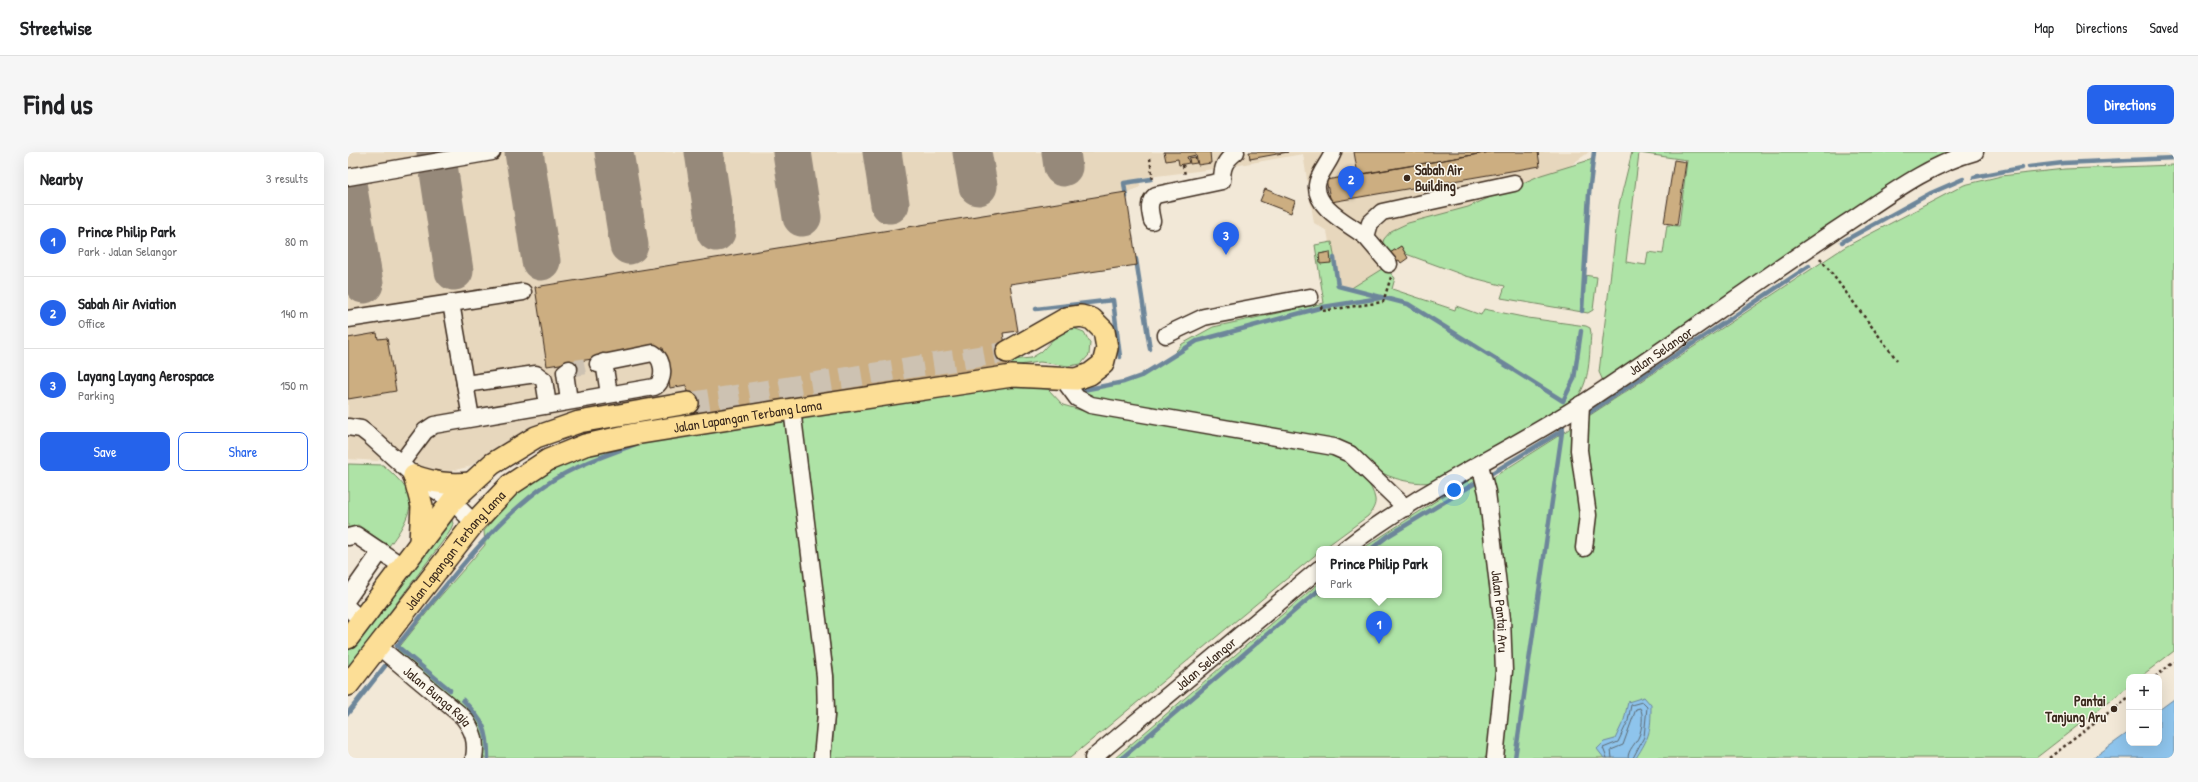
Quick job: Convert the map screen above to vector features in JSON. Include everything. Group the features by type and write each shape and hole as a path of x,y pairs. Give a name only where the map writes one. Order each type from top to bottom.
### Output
{"main road":[{"name":"Jalan Lapangan Terbang Lama","path":"348,685 474,523 510,485 548,460 585,445 642,433 792,409 1012,376 1076,379 1090,374 1103,364 1108,348 1104,331 1092,320 1081,316 1067,318 1007,352"},
{"name":"Jalan Lapangan Terbang Lama","path":"348,638 355,614 402,566 452,501 492,464 536,437 579,422 688,403"},
{"path":"407,469 430,482 449,485 471,483"},
{"path":"407,469 422,506 420,542"}],"street":[{"path":"348,177 492,152"},
{"path":"1152,221 1149,206 1151,199 1156,195 1222,181 1222,168 1227,160 1236,152"},
{"path":"1334,152 1317,184 1318,195 1324,206 1366,237 1390,269"},
{"name":"Jalan Selangor","path":"1349,546 1406,508 1581,404 1811,246 1913,180 1955,158 1975,152"},
{"path":"1366,237 1370,223 1382,212 1514,183"},
{"path":"348,319 523,292"},
{"path":"1166,335 1204,317 1310,296"},
{"path":"451,303 471,418"},
{"path":"407,469 425,431 434,425 660,385 662,380 660,360 654,353 601,363 609,394"},
{"path":"569,369 565,372 565,378 570,401"},
{"path":"465,384 536,374 544,380 548,405"},
{"path":"1063,378 1077,398 1091,405 1334,447 1350,454 1406,508"},
{"path":"1581,404 1579,450 1588,515 1584,548"},
{"path":"792,409 825,676 826,715 822,758"},
{"path":"348,427 361,429 407,469 452,501 474,523"},
{"name":"Jalan Pantai Aru","path":"1480,465 1487,492 1502,619 1504,671 1495,758"},
{"path":"348,537 356,535 402,566"},
{"path":"348,598 381,551"},
{"name":"Jalan Selangor","path":"1093,758 1316,572"},
{"name":"Jalan Bunga Raja","path":"378,646 463,716 471,728 476,741 474,758"}],"path":[{"path":"1150,158 1156,195"},
{"path":"1811,246 1897,360"},
{"path":"1322,311 1383,302 1390,269"},
{"path":"2159,674 2174,662"},
{"path":"2049,758 2126,699"}],"shaded area":[{"path":"348,152 1589,152 1560,173 1406,254 1331,301 1323,244 1329,242 1327,231 1314,223 1303,154 1222,168 1140,178 1140,187 1126,193 1137,265 1010,284 1018,331 1003,334 1010,373 691,421 686,396 569,414 532,426 468,467 437,474 413,462 391,444 378,461 348,459"}],"green space":[{"path":"1632,152 1951,152 1787,255 1603,381 1599,372 1619,205","holes":["1639,153 1687,160 1679,226 1667,225 1663,254 1648,252 1646,265 1626,262"]},
{"path":"1593,159 1584,275 1597,277 1593,310 1588,313 1501,298 1505,286 1466,276 1406,254 1401,246 1390,253 1382,245 1384,239 1391,231 1408,223 1468,207 1541,175"},
{"path":"2174,165 2174,651 2144,674 2126,674 2126,688 2036,758 1500,758 1508,618 1492,478 1845,247 1964,185 2001,176 2065,169"},
{"path":"1332,242 1339,286 1350,289 1385,267 1395,278 1392,289 1455,310 1456,306 1481,315 1484,309 1528,318 1586,326 1590,328 1591,333 1587,377 1580,393 1575,400 1437,482 1429,483 1404,481 1388,476 1374,468 1345,444 1333,439 1098,400 1084,395 1083,390 1124,382 1141,376 1171,357 1182,344 1213,327 1324,303 1315,245"},
{"path":"1073,328 1084,332 1090,343 1089,355 1081,364 1069,366 1040,362 1012,366 1012,360 1031,358 1041,352 1062,330"},
{"path":"1016,385 1048,389 1063,405 1087,412 1326,452 1340,457 1356,468 1371,488 1375,501 1374,506 1368,516 1327,546 1316,546 1316,554 1070,758 831,758 835,716 834,676 803,435 802,421 804,416"},
{"path":"781,422 785,423 818,681 815,758 479,758 453,700 397,650 437,600 485,545 484,531 504,507 517,494 538,478 574,460 612,448"},
{"path":"348,464 383,465 399,480 410,496 409,511 406,519 398,534 389,546 358,525 348,528"},
{"path":"1471,478 1479,482 1493,586 1498,655 1497,690 1493,724 1486,758 1115,758 1316,586 1316,598 1442,598 1442,546 1367,546"},
{"path":"451,516 453,524 449,533 348,668 348,651"}],"water":[{"path":"1644,697 1651,705 1651,721 1647,738 1636,758 1604,758 1597,749 1604,742 1615,739 1624,720 1628,702"},
{"path":"2174,699 2174,758 2093,758 2126,734 2126,746 2162,746 2162,708"}],"building":[{"path":"1164,152 1210,152 1211,163 1198,165 1196,155 1187,157 1189,163 1179,165 1178,159 1166,161"},
{"path":"1249,152 1288,152 1250,159"},
{"path":"1354,152 1490,152 1358,175"},
{"name":"Sabah Air Building","path":"1490,152 1538,152 1540,166 1331,202 1326,180"},
{"path":"1195,157 1197,163 1190,164 1189,158"},
{"path":"1674,160 1686,162 1677,225 1664,223"},
{"path":"1265,189 1295,201 1291,213 1260,201"},
{"path":"1126,192 1137,265 1010,284 1018,331 1003,333 1010,373 691,421 686,385 670,388 663,348 547,366 535,287"},
{"path":"1401,246 1408,258 1401,263 1399,260 1395,262 1390,253"},
{"path":"1330,252 1331,263 1320,264 1319,254"},
{"path":"377,333 378,339 387,338 396,391 348,399 348,338"}],"waterway":[{"path":"1582,311 1589,194 1594,152"},
{"path":"2029,167 2063,163 2174,158"},
{"path":"1974,177 2021,168"},
{"path":"1126,197 1124,183 1151,179"},
{"path":"1842,242 1931,193 1963,179"},
{"path":"1334,258 1338,286 1408,304 1563,401 1574,379 1581,331"},
{"path":"1136,259 1150,349"},
{"path":"1589,413 1809,266"},
{"path":"1083,390 1124,382 1141,376 1197,341 1323,307 1380,298"},
{"path":"1036,309 1113,300 1120,357"},
{"path":"1515,758 1563,425"},
{"path":"1375,546 1388,536 1563,430"},
{"path":"450,690 397,646 468,558 528,498 570,470 636,444"},
{"path":"1122,758 1316,593"},
{"path":"348,713 385,666"},
{"path":"463,700 480,720 483,726 487,739 488,758"}],"taxiway":[{"path":"436,152 454,271"},
{"path":"524,152 541,261"},
{"path":"614,152 629,245"},
{"path":"704,152 716,232"},
{"path":"792,152 802,217"},
{"path":"882,152 890,204"},
{"path":"972,152 978,186"},
{"path":"1061,152 1063,167"},
{"path":"348,189 364,284"}],"tunnel":[{"path":"688,403 1007,352"},
{"path":"569,369 598,364"}],"place":[{"name":"Sabah Air Building","path":"1407,178"},
{"name":"Sabah Air Aviation","path":"1351,199"},
{"name":"Layang Layang Aerospace","path":"1226,255"},
{"name":"Prince Philip Park","path":"1379,644"},
{"name":"Pantai Tanjung Aru","path":"2114,709"}]}
